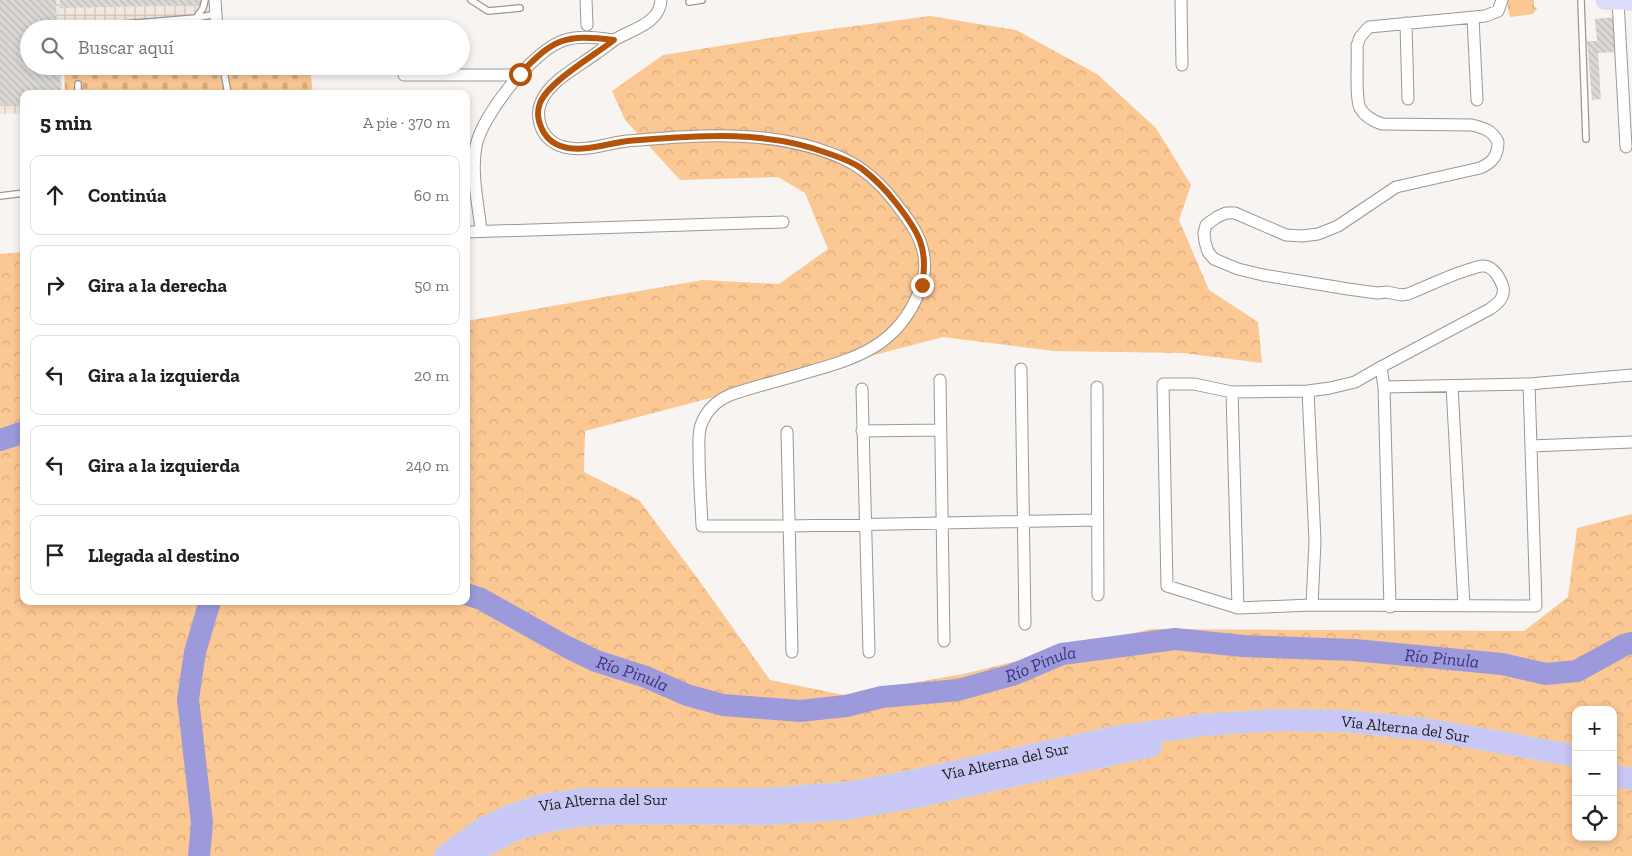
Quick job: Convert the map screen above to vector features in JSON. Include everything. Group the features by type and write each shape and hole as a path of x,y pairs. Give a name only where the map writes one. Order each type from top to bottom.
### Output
{"highway":[{"name":"Vía Alterna del Sur","path":"445,856 482,829 512,815 543,805 585,799 765,799 846,794 1116,737 1203,726 1275,720 1346,721 1431,730 1572,755"},
{"name":"Vía Alterna del Sur","path":"470,856 517,829 548,820 586,815 627,813 766,814 846,809 915,797 1120,752 1223,736 1273,733 1345,734 1428,742 1572,767"},
{"path":"1617,764 1632,766"},
{"path":"1617,777 1632,779"}],"street":[{"path":"216,0 216,20"},
{"path":"586,0 587,25"},
{"path":"661,0 660,9 655,16 643,25 614,40 558,81 544,96 540,102 538,116 541,128 550,140 562,146 579,148 624,141 740,136 798,143 844,159 860,167 897,204 922,244 924,255 925,270 915,303 906,318 880,344 864,354 844,362 722,398 711,409 701,425 699,435 702,526 1097,520"},
{"path":"1181,0 1182,65"},
{"path":"1502,0 1498,10 1485,16 1369,27 1360,37 1357,46 1360,107 1365,115 1373,121 1382,124 1472,125 1490,131 1498,142 1496,155 1492,162 1480,168 1396,186 1338,226 1318,234 1286,235 1235,213 1226,212 1206,225 1204,242 1208,252 1214,259 1238,269 1263,275 1377,293 1408,294 1460,272 1483,266 1490,268 1496,273 1503,290 1503,296 1498,303 1355,382 1308,391 1232,392 1194,384 1163,384 1167,586 1238,608 1312,605 1390,607 1536,606 1529,384"},
{"path":"1618,1 1626,147"},
{"path":"1473,18 1477,100"},
{"path":"1406,23 1408,99"},
{"path":"481,230 470,157 492,111 520,74 548,47 564,40 588,37 614,40"},
{"path":"470,74 520,74"},
{"path":"470,231 783,222"},
{"path":"1381,367 1384,387 1390,607"},
{"path":"1020,369 1025,624"},
{"path":"1384,387 1529,384 1632,375"},
{"path":"940,380 944,641"},
{"path":"1452,386 1464,606"},
{"path":"1097,387 1098,595"},
{"path":"862,389 869,652"},
{"path":"1308,391 1315,541 1312,605"},
{"path":"1232,392 1238,608"},
{"path":"862,431 940,430"},
{"path":"787,432 792,652"},
{"path":"1531,446 1632,442"}],"lane":[{"path":"196,18 203,8 205,0"},
{"path":"471,0 488,11 520,8"},
{"path":"689,2 702,0"},
{"path":"1582,0 1586,139"},
{"path":"172,20 216,14"},
{"path":"225,75 227,90"},
{"path":"78,84 78,90"},
{"path":"0,196 20,193"}],"shaded area":[{"path":"0,0 211,0 212,20 20,20 20,75 62,75 62,90 20,90 20,113 0,114"}],"green space":[{"path":"1506,0 1534,0 1534,7 1537,8 1533,14 1510,17"},
{"path":"930,16 1016,30 1097,74 1156,128 1191,185 1179,220 1209,290 1258,322 1262,363 1183,353 1054,351 943,337 585,431 584,472 639,500 770,680 844,695 963,674 1151,629 1524,631 1568,597 1577,528 1632,514 1632,856 0,856 0,254 20,252 20,605 470,605 470,320 703,280 779,284 828,249 805,193 778,177 680,180 625,120 612,91 663,55 802,33"},
{"path":"64,75 311,75 313,90 65,90"}],"building":[{"path":"0,0 56,0 57,20 20,20 20,75 60,75 61,90 20,90 20,104 0,105"},
{"path":"60,0 203,0 204,5 60,8"},
{"path":"1616,17 1618,52 1598,53 1601,99 1592,100 1587,41 1597,41 1595,19"}],"waterway":[{"name":"Río Pinula","path":"0,440 20,433"},
{"name":"Río Pinula","path":"470,595 481,599 565,646 596,661 646,677 687,695 723,705 800,711 846,706 882,697 958,690 1012,675 1062,654 1175,639 1243,646 1354,650 1502,664 1546,674 1577,671 1624,645 1632,643"},
{"path":"199,856 202,823 188,699 195,652 209,605"}],"route":[{"path":"520,74 548,47 564,40 588,37 614,40 558,81 540,102 538,116 546,137 554,143 569,148 587,148 624,141 670,138 758,137 798,143 844,159 860,167 897,204 918,236 924,255 925,270 922,285"}]}
